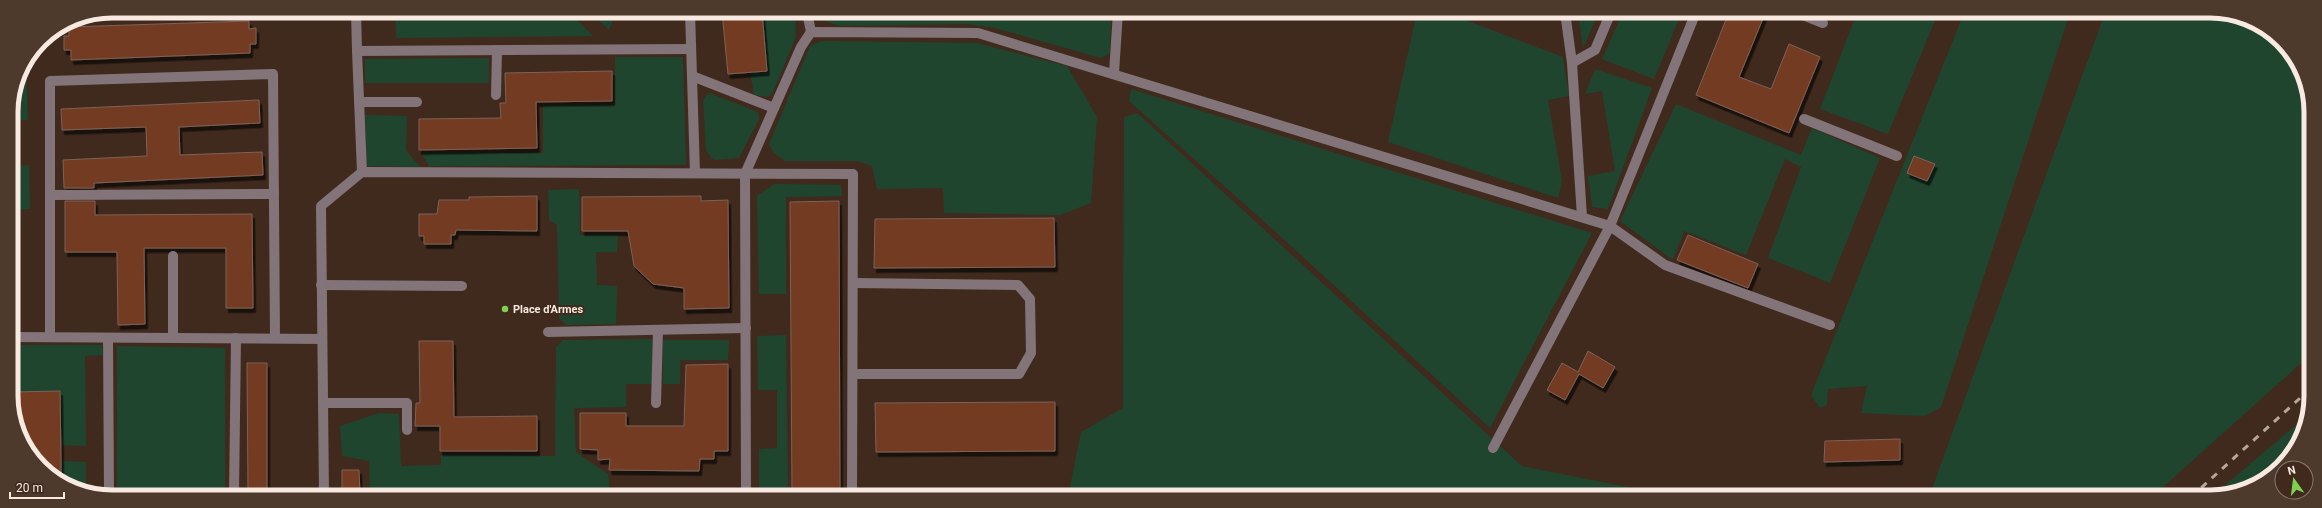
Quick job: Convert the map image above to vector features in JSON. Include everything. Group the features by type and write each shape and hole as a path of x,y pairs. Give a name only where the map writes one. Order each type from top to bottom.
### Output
{"street":[{"path":"356,18 362,172"},
{"path":"690,18 695,173"},
{"path":"746,490 745,174 801,47 811,32 808,18"},
{"path":"1114,73 1118,18"},
{"path":"1566,18 1572,63 1582,217"},
{"path":"1572,63 1595,50 1608,18"},
{"path":"1493,448 1610,226 1694,18"},
{"path":"1812,18 1823,23"},
{"path":"811,32 978,33 1114,73 1610,226 1665,265 1830,325"},
{"path":"357,51 691,49"},
{"path":"496,95 497,50"},
{"path":"50,338 50,81 273,74 275,338"},
{"path":"692,76 774,108"},
{"path":"359,102 417,102"},
{"path":"1804,119 1897,156"},
{"path":"324,490 321,206 362,172 853,174 852,490"},
{"path":"50,195 274,194"},
{"path":"173,256 173,338"},
{"path":"853,283 1018,285 1030,300 1031,353 1019,374 853,374"},
{"path":"321,285 462,286"},
{"path":"548,332 746,328"},
{"path":"656,403 658,330"},
{"path":"18,337 322,339"},
{"path":"108,338 108,490"},
{"path":"234,490 236,338"},
{"path":"322,403 407,403 407,430"}],"green space":[{"path":"395,18 575,18 593,36 396,38"},
{"path":"596,18 614,18 609,30"},
{"path":"763,18 795,18 796,37 773,92 768,97 754,95 750,72 767,70"},
{"path":"822,18 1111,18 1110,53 1101,58 995,28 968,24 839,26 823,20"},
{"path":"1416,18 1460,18 1563,57 1569,96 1548,100 1562,181 1558,198 1388,142"},
{"path":"1579,18 1596,18 1583,48"},
{"path":"1620,18 1679,18 1654,79 1602,59"},
{"path":"1855,18 1936,18 1888,134 1820,109"},
{"path":"1962,18 2068,18 1941,407 1925,416 1861,413 1867,386 1828,389 1827,405 1820,408 1811,395"},
{"path":"2103,18 2216,18 2240,23 2272,41 2291,65 2299,82 2303,100 2304,360 2160,490 1932,490"},
{"path":"821,41 977,43 1067,66 1097,117 1091,203 1060,215 944,213 943,188 877,189 872,166 858,161 785,161 774,153 769,144 810,46"},
{"path":"615,57 683,57 686,165 429,166 421,153 543,153 543,105 615,105"},
{"path":"489,58 489,83 365,83 365,59"},
{"path":"1595,69 1652,88 1608,209 1592,207 1588,176 1615,171 1602,91 1585,94"},
{"path":"26,74 28,120 18,120 18,106 21,88"},
{"path":"1131,89 1592,233 1490,428 1279,235 1129,101"},
{"path":"709,93 758,112 759,119 739,158 714,160 706,151 703,100"},
{"path":"1676,104 1801,155 1812,128 1880,158 1830,283 1768,258 1801,167 1785,159 1746,255 1684,231 1673,260 1620,221"},
{"path":"1137,113 1522,466 1643,490 1069,490 1081,432 1123,408 1124,117"},
{"path":"365,115 407,116 406,150 420,167 367,166"},
{"path":"29,165 30,209 18,210 18,166"},
{"path":"774,184 841,185 842,196 786,197 786,294 759,294 757,196"},
{"path":"579,189 580,235 618,235 617,252 596,252 597,285 617,286 616,324 566,325 559,318 557,225 549,220 548,190"},
{"path":"786,335 788,490 759,490 759,449 777,448 777,390 758,390 757,336"},
{"path":"652,339 652,384 626,384 626,407 574,408 576,452 608,474 610,490 370,490 369,461 342,456 340,426 379,413 399,414 401,466 441,465 441,455 555,456 556,347 563,340"},
{"path":"663,340 729,340 728,360 680,360 680,384 663,384"},
{"path":"18,345 102,345 103,355 85,356 86,446 60,445 26,392 18,392"},
{"path":"117,346 225,348 225,490 117,490"},
{"path":"2300,422 2291,443 2279,460 2274,460 2274,465 2272,467 2246,483 2220,489"},
{"path":"61,461 86,462 86,486 61,474"}],"building":[{"path":"723,18 763,18 767,71 728,74"},
{"path":"1727,18 1763,18 1739,77 1771,89 1789,44 1820,57 1789,133 1696,95"},
{"path":"249,21 249,29 256,28 256,44 250,44 250,53 71,60 71,50 64,50 64,36 69,36 69,29 73,27"},
{"path":"612,71 612,101 536,102 537,148 419,150 419,119 501,118 500,103 506,103 505,73"},
{"path":"259,100 260,123 179,127 180,155 262,152 263,175 94,183 94,188 64,188 63,160 147,156 146,127 62,130 61,109"},
{"path":"1914,156 1935,164 1927,181 1907,173"},
{"path":"537,196 537,231 456,230 455,235 451,235 451,244 424,244 424,236 419,236 419,214 437,214 439,200 469,200 469,197"},
{"path":"701,196 701,201 728,200 729,308 684,309 684,288 653,284 634,266 628,231 582,231 582,197"},
{"path":"65,201 95,201 95,215 252,214 253,308 226,308 226,248 144,248 145,324 118,325 117,252 65,252"},
{"path":"839,201 840,490 792,490 790,202"},
{"path":"1054,218 1055,267 874,268 875,219"},
{"path":"1688,235 1758,264 1748,288 1677,260"},
{"path":"419,341 453,341 454,417 537,416 537,451 440,451 440,426 415,426 416,403 420,403"},
{"path":"1588,351 1615,367 1603,388 1579,374 1565,400 1547,390 1562,363 1578,372"},
{"path":"247,363 267,363 267,490 248,490"},
{"path":"728,364 728,451 714,451 714,459 700,459 699,471 609,470 610,459 598,460 598,450 580,449 580,413 626,413 626,426 684,426 686,365"},
{"path":"60,391 61,474 38,453 28,437 20,414 18,392"},
{"path":"1055,402 1055,451 876,452 875,403"},
{"path":"1900,439 1900,460 1824,462 1825,441"},
{"path":"342,470 359,470 360,490 342,490"}],"railway":[{"path":"2199,490 2304,395"}],"place":[{"name":"Place d'Armes","path":"505,309"}]}
